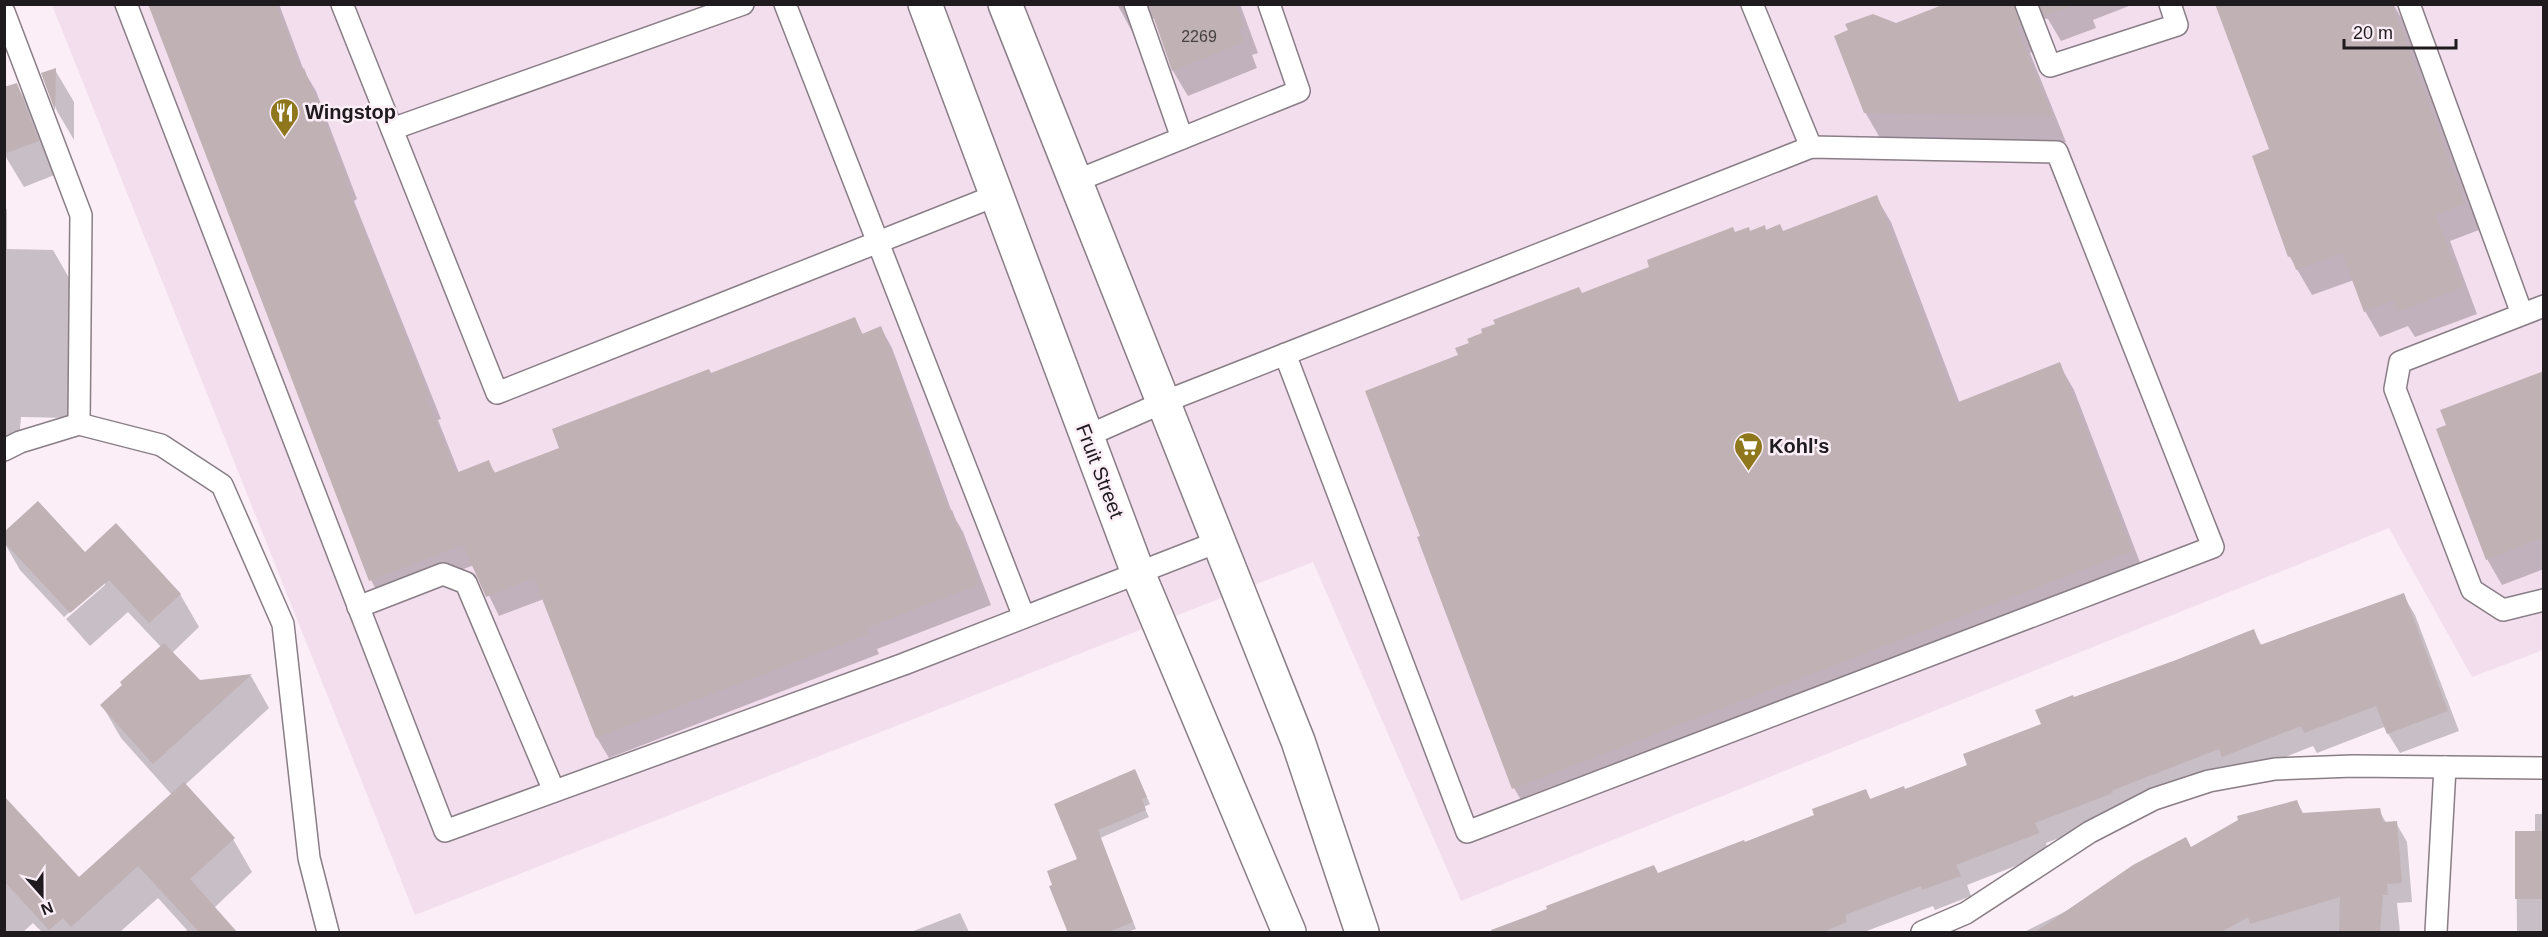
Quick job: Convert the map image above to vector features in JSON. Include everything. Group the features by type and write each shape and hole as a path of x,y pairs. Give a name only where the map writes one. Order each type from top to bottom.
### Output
{"main road":[{"name":"Fruit Street","path":"925,4 1138,573 1289,933"},
{"path":"1005,4 1298,741 1362,933"}],"lane":[{"path":"126,4 445,831 893,668 1220,541"},
{"path":"342,4 497,393 997,195"},
{"path":"392,129 743,4"},
{"path":"785,4 1024,617"},
{"path":"1136,4 1182,138"},
{"path":"1076,181 1299,91 1269,4"},
{"path":"1752,4 1811,147"},
{"path":"2026,4 2050,66 2177,25 2170,4"},
{"path":"2409,4 2522,314"},
{"path":"4,12 81,215 79,424"},
{"path":"1087,436 1164,402 1285,354 1811,147 2057,152 2213,547 1467,832 1285,354"},
{"path":"2544,306 2400,362 2395,389 2472,590 2502,610 2544,600"},
{"path":"4,450 20,442 79,424 161,445 222,485 283,624 309,858 328,933"},
{"path":"358,607 443,574 466,583 554,791"},
{"path":"1922,933 1966,913 2090,832 2154,800 2209,781 2275,769 2353,766 2544,768"},
{"path":"2436,933 2445,767"}],"shaded area":[{"path":"52,5 2543,5 2543,650 2472,677 2389,528 1461,901 1313,562 415,915"}],"building":[{"path":"148,4 276,4 301,70 304,68 347,179 344,180 430,398 427,399 456,473 489,460 494,473 559,448 552,429 709,369 711,373 855,317 862,334 881,326 910,400 907,402 980,584 867,628 869,634 596,738 534,578 486,597 463,545 369,581"},
{"path":"1149,4 1236,4 1244,27 1239,29 1244,42 1172,71"},
{"path":"1945,4 2014,4 2021,25 2016,27 2053,117 1864,113 1834,36 1848,30 1845,24 1873,14 1896,23"},
{"path":"2040,4 2068,4 2069,7 2044,16"},
{"path":"2215,4 2392,4 2465,204 2436,215 2463,287 2398,312 2394,300 2364,312 2342,253 2296,270 2291,256 2288,257 2252,156 2269,149"},
{"path":"56,68 55,111 41,73"},
{"path":"17,83 39,141 4,154 4,87"},
{"name":"Kohl's","path":"1877,195 1956,403 2060,362 2132,551 1512,789 1417,537 1420,536 1365,391 1458,355 1455,348 1469,343 1467,339 1482,333 1481,329 1495,324 1493,320 1579,287 1582,293 1649,267 1647,260 1733,227 1735,232 1749,227 1750,231 1765,225 1766,230 1780,224 1783,231"},
{"path":"2544,371 2544,537 2486,560 2436,429 2446,425 2440,410"},
{"path":"38,501 85,552 116,523 181,594 149,623 109,580 70,613 4,542 4,532"},
{"path":"2404,593 2448,711 2387,734 2376,706 2304,733 2301,726 2222,757 2219,749 2035,823 2039,833 1956,865 1961,876 1922,890 1921,886 1845,915 1847,922 1821,933 1492,933 1491,930 1547,909 1546,906 1654,865 1658,873 1744,840 1745,842 1814,815 1812,809 1866,789 1870,799 1904,786 1905,789 1967,765 1963,754 2041,724 2035,710 2073,695 2074,697 2176,660 2254,629 2260,645"},
{"path":"164,643 200,680 252,674 153,764 100,705 122,685 120,682"},
{"path":"1135,769 1147,797 1142,799 1146,810 1098,830 1133,922 1106,933 1068,933 1049,886 1052,885 1047,871 1077,859 1054,804"},
{"path":"184,782 235,838 190,879 238,933 200,933 138,866 71,927 63,918 49,930 4,881 4,796 79,877"},
{"path":"2297,800 2302,813 2380,808 2383,822 2397,821 2402,883 2387,884 2388,895 2383,895 2380,933 2339,933 2340,897 2250,924 2248,917 2220,933 2034,933 2133,865 2186,837 2191,847 2238,820 2237,816"},
{"path":"2515,831 2544,831 2544,899 2515,899"}],"place":[{"name":"Wingstop","path":"284,138"},
{"name":"Kohl's","path":"1748,472"}]}
